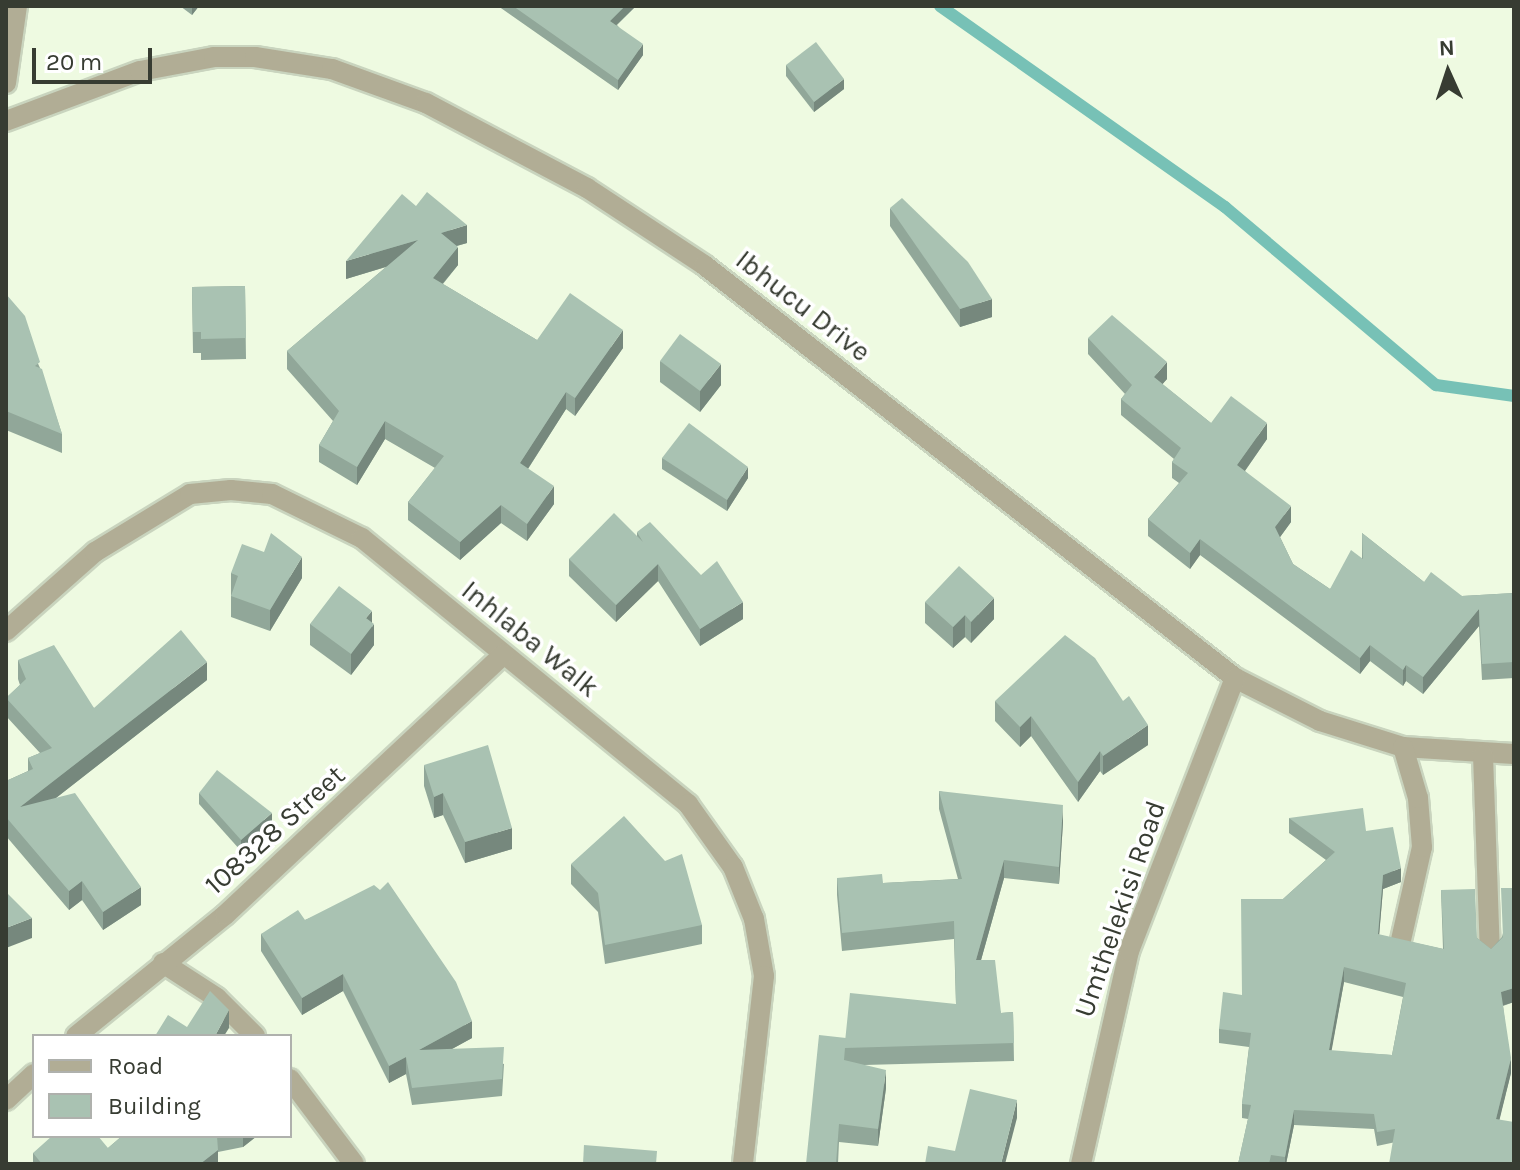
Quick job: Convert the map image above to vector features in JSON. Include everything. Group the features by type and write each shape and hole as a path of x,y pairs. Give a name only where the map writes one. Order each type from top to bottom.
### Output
{"street":[{"path":"6,83 17,6"},
{"name":"Ibhucu Drive","path":"6,121 140,71 214,57 267,58 332,69 426,103 587,188 704,265 1235,678 1320,721 1403,747 1483,755 1514,754"},
{"name":"Inhlaba Walk","path":"6,631 95,552 150,515 190,494 231,490 272,494 362,538 688,804 733,867 754,919 764,976 743,1164"},
{"name":"108328 Street","path":"78,1034 319,831 503,655"},
{"name":"Umthelekisi Road","path":"1081,1164 1129,951 1235,678"},
{"path":"1401,940 1422,847 1418,798 1403,747"},
{"path":"1483,755 1490,951"},
{"path":"163,963 217,998 253,1034"},
{"path":"6,1100 32,1076"},
{"path":"292,1082 354,1164"}],"building":[{"path":"513,6 625,6 610,21 643,44 618,80"},
{"path":"816,42 844,79 814,102 786,65"},
{"path":"427,192 467,225 441,233 458,247 433,278 537,340 570,293 623,330 575,398 566,392 520,463 554,486 527,524 501,505 460,542 408,502 444,456 385,421 357,467 319,445 339,411 287,351 418,240 346,261 402,194 416,206"},
{"path":"902,198 968,262 992,299 960,309 890,208"},
{"path":"245,286 246,338 201,339 201,332 193,332 192,287"},
{"path":"6,294 25,316 40,362 35,366 42,369 62,434 6,411"},
{"path":"1112,315 1167,362 1154,377 1211,423 1231,396 1267,423 1237,465 1291,506 1275,527 1293,564 1330,589 1351,550 1363,559 1362,533 1424,582 1431,572 1462,596 1514,593 1514,662 1482,664 1479,609 1423,677 1406,665 1403,670 1370,645 1360,658 1200,539 1190,553 1148,519 1188,473 1172,462 1181,448 1121,399 1132,385 1088,338"},
{"path":"680,334 721,364 700,391 660,361"},
{"path":"689,423 748,467 727,500 662,458"},
{"path":"614,513 643,542 637,532 650,522 701,575 717,561 743,602 700,629 658,564 616,605 569,559"},
{"path":"271,533 302,557 270,610 231,596 238,576 231,573 242,544 264,552"},
{"path":"959,566 994,598 971,622 965,615 953,627 925,602"},
{"path":"339,586 372,611 366,618 374,624 351,654 310,624"},
{"path":"181,630 207,662 20,807 75,793 141,887 103,912 82,881 69,891 6,817 6,781 33,769 28,758 52,748 6,698 26,679 18,660 54,645 94,708"},
{"path":"1065,635 1095,658 1123,701 1129,696 1148,725 1103,756 1100,751 1078,782 1031,716 1020,727 995,701"},
{"path":"488,745 512,828 465,842 443,793 434,797 424,765"},
{"path":"217,770 272,813 241,840 199,793"},
{"path":"939,791 1063,805 1059,867 1004,860 976,960 995,960 1001,1013 1013,1012 1014,1043 845,1048 844,1060 886,1070 878,1129 839,1124 836,1164 806,1164 819,1035 845,1038 850,993 956,1004 954,921 842,933 837,878 882,874 883,883 962,879"},
{"path":"1363,808 1366,831 1393,827 1401,868 1383,875 1378,934 1444,949 1441,890 1475,889 1477,938 1491,949 1503,937 1501,888 1514,888 1514,988 1501,992 1511,1058 1496,1119 1514,1122 1514,1164 1389,1164 1395,1129 1377,1132 1374,1114 1294,1110 1285,1157 1271,1155 1269,1164 1238,1164 1251,1105 1242,1104 1251,1033 1219,1029 1223,992 1242,995 1241,899 1283,899 1335,852 1289,818","holes":["1344,967 1406,983 1392,1055 1329,1050"]},
{"path":"624,816 665,861 682,854 702,925 605,945 598,893 571,864"},
{"path":"388,882 456,982 472,1021 419,1050 504,1047 502,1079 412,1088 406,1057 389,1066 343,974 302,998 261,934 298,910 305,920 374,885 380,890"},
{"path":"6,892 32,918 6,928"},
{"path":"210,991 229,1010 216,1034 156,1034 168,1015 187,1027"},
{"path":"970,1089 1017,1100 1001,1164 925,1164 928,1146 955,1151"},
{"path":"50,1138 100,1138 108,1148 120,1138 217,1138 218,1150 200,1164 42,1164 33,1153"},
{"path":"584,1145 657,1151 656,1164 583,1164"}],"waterway":[{"path":"940,6 1225,207 1436,385 1514,396"}]}
